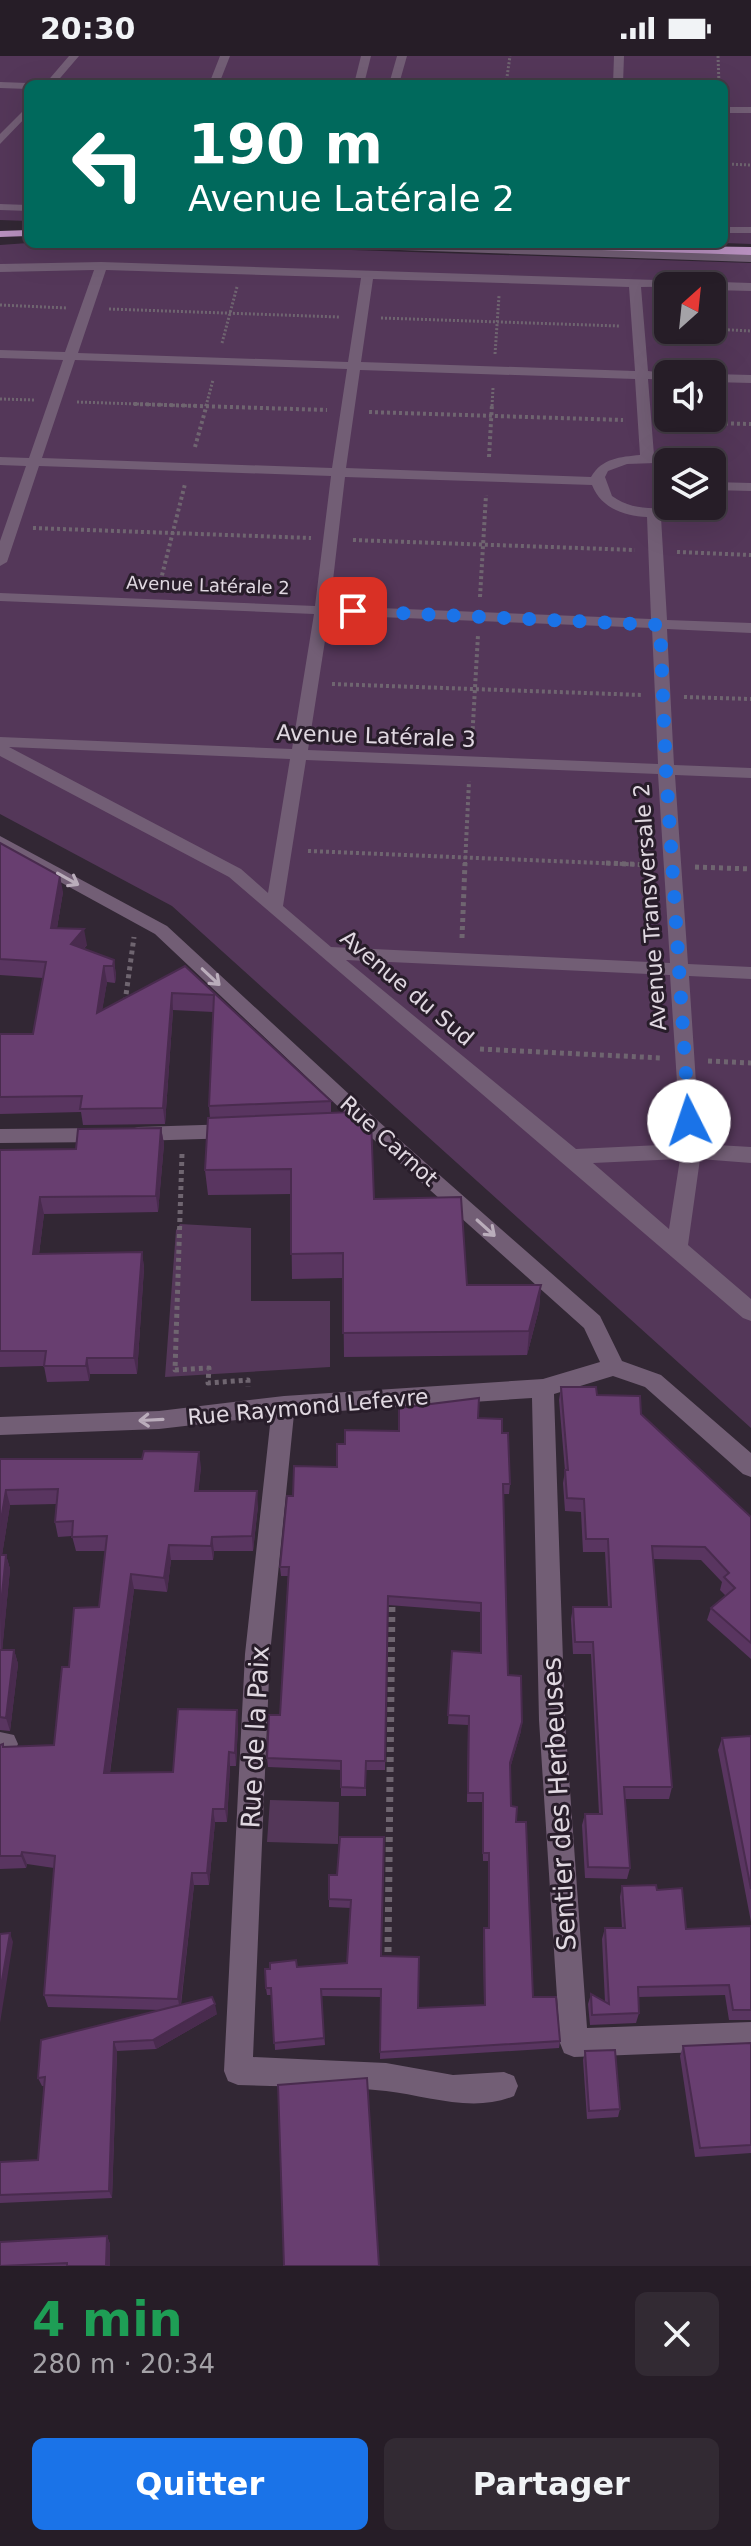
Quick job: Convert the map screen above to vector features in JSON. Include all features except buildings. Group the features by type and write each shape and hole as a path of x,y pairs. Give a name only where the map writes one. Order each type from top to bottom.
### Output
{"main road":[{"path":"0,234 24,233"},
{"path":"661,248 751,251"}],"street":[{"path":"53,80 74,56"},
{"path":"216,80 225,56"},
{"path":"360,80 366,56"},
{"path":"395,80 402,56"},
{"path":"618,80 619,56"},
{"path":"0,85 24,86"},
{"path":"728,110 751,110"},
{"path":"0,141 24,114"},
{"path":"0,207 24,208"},
{"path":"728,230 751,230"},
{"path":"458,248 751,258"},
{"path":"0,268 101,266 654,284"},
{"path":"0,562 101,266"},
{"path":"275,905 322,610 338,474 368,274"},
{"path":"635,283 647,457"},
{"path":"726,286 751,287"},
{"path":"0,354 654,376"},
{"path":"726,378 751,379"},
{"path":"598,481 608,466 632,458 654,458"},
{"path":"0,461 598,481"},
{"path":"598,481 607,499 620,506 654,513"},
{"path":"726,486 751,487"},
{"name":"Avenue Transversale 2","path":"654,520 666,770 691,1151 677,1248"},
{"name":"Avenue Latérale 2","path":"0,597 751,628"},
{"name":"Avenue Latérale 3","path":"0,742 751,773"},
{"name":"Avenue du Sud","path":"0,749 235,873 751,1312"},
{"name":"Rue Carnot","path":"0,842 161,930 370,1125 592,1322 613,1367"},
{"path":"326,953 751,973"},
{"path":"339,1127 370,1125"},
{"path":"0,1136 261,1130"},
{"path":"572,1157 691,1151 751,1155"},
{"path":"613,1367 653,1381 751,1467"},
{"name":"Rue Raymond Lefevre","path":"0,1426 159,1420 284,1405 543,1388 613,1367"},
{"name":"Sentier des Herbeuses","path":"543,1388 552,1720 574,2043 751,2036"},
{"name":"Rue de la Paix","path":"284,1405 271,1492 261,1612 238,2071 386,2077 453,2089 504,2086"}],"path":[{"path":"507,80 510,56"},
{"path":"718,56 719,80"},
{"path":"728,164 751,165"},
{"path":"154,603 241,270"},
{"path":"461,959 474,689 500,279"},
{"path":"0,305 639,327"},
{"path":"726,330 751,331"},
{"path":"0,399 751,424"},
{"path":"12,527 751,555"},
{"path":"310,683 751,699"},
{"path":"283,850 751,869"},
{"path":"125,1003 137,917"},
{"path":"450,1056 467,1049 751,1063"},
{"path":"184,1134 175,1370 209,1368 208,1383 248,1380 247,1410"},
{"path":"388,1952 392,1588"}],"shaded area":[{"path":"0,56 751,56 751,244 728,243 728,80 24,80 24,221 0,220"},
{"path":"24,243 24,248 289,248 751,263 751,1428 172,906 0,814 0,245"},
{"path":"180,1224 251,1228 251,1301 330,1301 330,1367 165,1377 176,1230"},
{"path":"270,1800 339,1802 338,1844 267,1842"}],"route":[{"path":"353,611 660,625 666,770 689,1121"}]}
